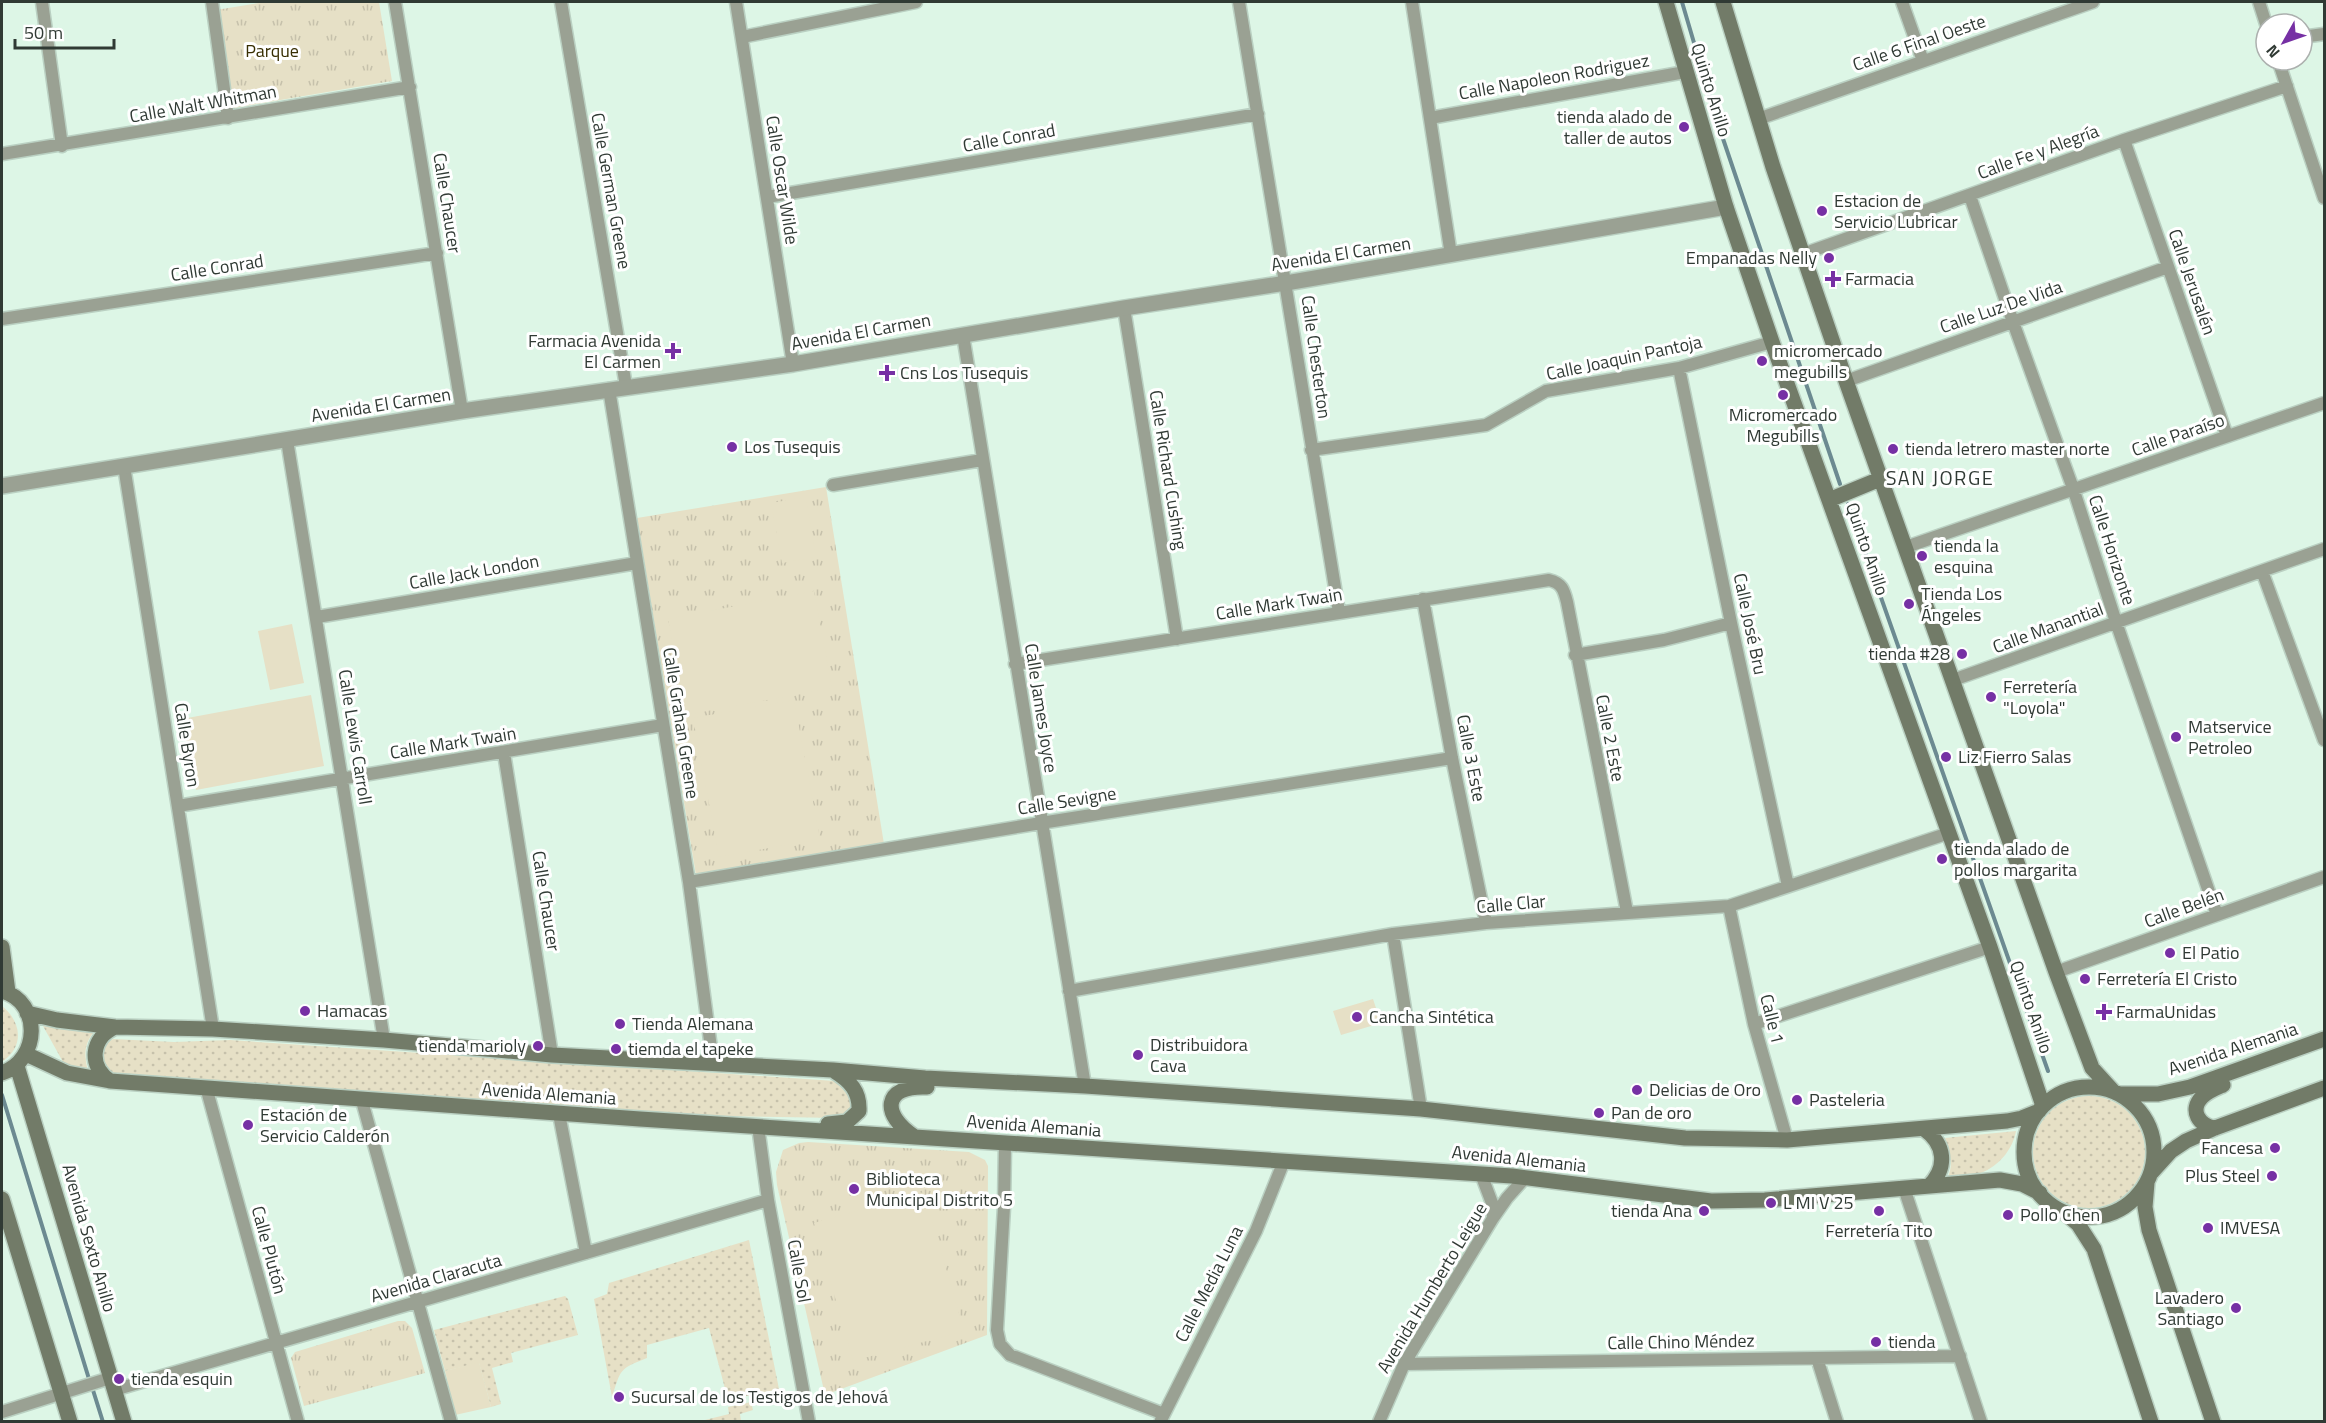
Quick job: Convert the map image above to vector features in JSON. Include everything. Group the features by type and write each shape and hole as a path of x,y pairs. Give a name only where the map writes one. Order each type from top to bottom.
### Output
{"main road":[{"name":"Quinto Anillo","path":"1666,2 1726,207 1772,342 1990,948 2041,1109"},
{"name":"Quinto Anillo","path":"1723,2 1758,119 1846,381 2056,972 2092,1068 2115,1092"},
{"path":"1829,500 1880,479"},
{"path":"2,947 5,992 18,1000 27,1012 31,1031 22,1060 2,1073"},
{"path":"27,1012 57,1020 115,1027 213,1029 552,1055 833,1070 925,1078 1085,1086 1421,1109 1684,1138 1787,1140 2015,1120 2041,1109 2058,1095 2075,1088 2094,1087 2115,1092 2134,1106 2147,1123 2154,1143 2145,1207 2149,1230 2213,1422"},
{"path":"110,1082 99,1071 94,1056 102,1035 115,1027"},
{"name":"Avenida Alemania","path":"2115,1092 2128,1095 2158,1094 2190,1087 2325,1039"},
{"path":"2215,1128 2207,1127 2198,1118 2197,1104 2204,1095 2275,1065 2301,1048"},
{"name":"Avenida Alemania","path":"22,1060 110,1082 206,1087 362,1101 1481,1174 1720,1201 1765,1200 2011,1181 2040,1193"},
{"name":"Avenida Sexto Anillo","path":"22,1060 124,1422"},
{"path":"786,1128 801,1125 840,1124 847,1122 859,1111 860,1099 855,1089 844,1077 833,1070"},
{"path":"915,1137 897,1124 891,1110 895,1095 906,1088 969,1089 1010,1083"},
{"path":"2061,1210 2087,1217 2106,1214 2132,1201 2164,1157 2177,1146 2215,1128 2325,1088"},
{"path":"2041,1109 2029,1128 2024,1148 2026,1168 2040,1193 2078,1224 2094,1249 2151,1422"},
{"path":"1924,1129 1938,1142 1941,1151 1941,1170 1929,1186"},
{"path":"2,1199 7,1235 70,1422"}],"street":[{"path":"42,2 62,146"},
{"path":"212,2 228,118"},
{"name":"Calle Chaucer","path":"394,2 410,87 462,411"},
{"name":"Calle German Greene","path":"561,2 626,386"},
{"name":"Calle Oscar Wilde","path":"736,2 793,364"},
{"path":"742,37 911,2"},
{"name":"Calle Chesterton","path":"1239,2 1339,612"},
{"path":"1412,2 1451,255"},
{"path":"1902,2 1923,61"},
{"name":"Calle 6 Final Oeste","path":"1758,119 2084,3"},
{"name":"Calle Napoleon Rodriguez","path":"1430,118 1685,72"},
{"path":"2282,72 2325,198"},
{"name":"Calle Fe y Alegría","path":"1803,254 2124,140 2287,86"},
{"name":"Calle Walt Whitman","path":"2,154 62,146 410,87"},
{"name":"Calle Conrad","path":"767,197 1258,114"},
{"name":"Calle Jerusalén","path":"2124,140 2227,436"},
{"name":"Calle Horizonte","path":"1970,196 2074,491 2116,622 2217,915"},
{"name":"Avenida El Carmen","path":"2,486 462,411 793,364 1286,283 1726,207"},
{"name":"Calle Conrad","path":"2,319 437,253"},
{"name":"Calle Luz De Vida","path":"1846,381 2168,267"},
{"name":"Calle Richard Cushing","path":"1124,308 1177,639"},
{"name":"Calle James Joyce","path":"963,335 1085,1086"},
{"name":"Calle Joaquin Pantoja","path":"1311,450 1486,425 1546,391 1679,368 1772,342"},
{"name":"Calle José Bru","path":"1679,368 1788,886"},
{"name":"Calle Grahan Greene","path":"609,389 689,882 713,1064"},
{"name":"Calle Paraíso","path":"1906,547 2325,403"},
{"name":"Calle Lewis Carroll","path":"287,440 384,1041"},
{"path":"833,485 982,460"},
{"name":"Calle Byron","path":"124,466 213,1029"},
{"name":"Calle Manantial","path":"1953,680 2325,549"},
{"name":"Calle Jack London","path":"317,617 638,562"},
{"path":"2262,571 2325,740"},
{"name":"Calle Mark Twain","path":"1015,664 1548,580"},
{"name":"Calle 2 Este","path":"1548,580 1556,581 1563,587 1627,912"},
{"name":"Calle 3 Este","path":"1423,599 1452,758 1486,923"},
{"path":"1575,655 1665,640 1731,623"},
{"name":"Calle Mark Twain","path":"178,806 663,725"},
{"name":"Calle Chaucer","path":"504,753 552,1055"},
{"name":"Calle Sevigne","path":"689,882 1452,758"},
{"name":"Calle Clar","path":"1069,991 1393,934 1486,923 1729,906 1949,833"},
{"name":"Calle Belén","path":"2056,972 2325,877"},
{"name":"Calle 1","path":"1729,906 1754,1024 1787,1140"},
{"path":"1393,934 1421,1109"},
{"path":"1754,1024 1990,948"},
{"name":"Calle Plutón","path":"206,1087 298,1422"},
{"path":"362,1101 452,1422"},
{"path":"559,1114 586,1253"},
{"name":"Calle Sol","path":"758,1126 768,1200 809,1422"},
{"path":"1005,1144 997,1330 1000,1344 1010,1355 1162,1418"},
{"name":"Calle Media Luna","path":"1162,1418 1256,1231 1284,1161"},
{"path":"1481,1174 1492,1203 1492,1218"},
{"name":"Avenida Humberto Leigue","path":"1379,1422 1404,1364 1492,1218 1525,1178"},
{"path":"1904,1188 1981,1422"},
{"name":"Avenida Claracuta","path":"2,1412 61,1393 112,1384 276,1343 768,1200"},
{"name":"Calle Chino Méndez","path":"1404,1364 1960,1356"},
{"path":"1816,1358 1837,1422"}],"green space":[{"name":"Parque","path":"265,2 379,2 392,81 228,109 216,10"},
{"path":"826,487 884,844 696,875 637,518"},
{"path":"806,497 816,557 782,563 771,503"},
{"path":"814,591 832,688 686,715 668,619"},
{"path":"292,624 304,683 270,690 258,631"},
{"path":"311,695 324,766 196,790 182,719"},
{"path":"794,700 820,839 719,857 693,718"},
{"name":"Cancha Sintética","path":"1373,999 1381,1023 1341,1035 1333,1011"},
{"path":"2,1006 13,1019 18,1033 15,1048 3,1061"},
{"path":"43,1026 94,1032 85,1052 89,1074 69,1068 63,1062"},
{"path":"113,1039 174,1042 230,1040 835,1081 850,1097 851,1107 841,1118 717,1116 114,1076 107,1069 103,1057 106,1044"},
{"path":"2089,1096 2110,1100 2129,1112 2141,1131 2145,1152 2141,1173 2129,1192 2110,1204 2089,1208 2068,1204 2049,1192 2037,1173 2033,1152 2037,1131 2049,1112 2068,1100"},
{"path":"2016,1131 2012,1144 1994,1166 1977,1174 1948,1177 1951,1162 1945,1138"},
{"path":"808,1142 969,1152 985,1160 988,1166 987,1335 825,1395 777,1185 776,1172 783,1150"},
{"path":"924,1192 964,1331 853,1361 814,1223"},
{"path":"749,1240 779,1389 728,1400 709,1328 647,1345 647,1358 622,1371 612,1397 594,1299 607,1294 609,1283"},
{"path":"565,1296 568,1299 578,1335 511,1353 513,1362 492,1368 501,1404 491,1407 479,1363 445,1371 434,1330"},
{"path":"398,1321 405,1321 412,1328 425,1373 304,1406 291,1358 295,1352"},
{"path":"479,1362 491,1407 455,1415 445,1371"},
{"path":"751,1402 753,1410 740,1414 741,1421 705,1420 729,1414 728,1407"}],"waterway":[{"path":"1682,2 1717,121 1840,484"},
{"path":"1848,504 2048,1071"},
{"path":"2,1095 89,1379"},
{"path":"92,1387 103,1422"}],"place":[{"name":"tienda alado de taller de autos","path":"1684,127"},
{"name":"Estacion de Servicio Lubricar","path":"1822,211"},
{"name":"Empanadas Nelly","path":"1829,258"},
{"name":"Farmacia","path":"1833,279"},
{"name":"Farmacia Avenida El Carmen","path":"673,351"},
{"name":"micromercado megubills","path":"1762,361"},
{"name":"Cns Los Tusequis","path":"887,373"},
{"name":"Micromercado Megubills","path":"1783,395"},
{"name":"Los Tusequis","path":"732,447"},
{"name":"tienda letrero master norte","path":"1893,449"},
{"name":"tienda la esquina","path":"1922,556"},
{"name":"Tienda Los Ángeles","path":"1909,604"},
{"name":"tienda #28","path":"1962,654"},
{"name":"Ferretería \"Loyola\"","path":"1991,697"},
{"name":"Matservice Petroleo","path":"2176,737"},
{"name":"Liz Fierro Salas","path":"1946,757"},
{"name":"tienda alado de pollos margarita","path":"1942,859"},
{"name":"El Patio","path":"2170,953"},
{"name":"Ferretería El Cristo","path":"2085,979"},
{"name":"Hamacas","path":"305,1011"},
{"name":"FarmaUnidas","path":"2104,1012"},
{"name":"Cancha Sintética","path":"1357,1017"},
{"name":"Tienda Alemana","path":"620,1024"},
{"name":"tienda marioly","path":"538,1046"},
{"name":"tiemda el tapeke","path":"616,1049"},
{"name":"Distribuidora Cava","path":"1138,1055"},
{"name":"Delicias de Oro","path":"1637,1090"},
{"name":"Pasteleria","path":"1797,1100"},
{"name":"Pan de oro","path":"1599,1113"},
{"name":"Estación de Servicio Calderón","path":"248,1125"},
{"name":"Fancesa","path":"2275,1148"},
{"name":"Plus Steel","path":"2272,1176"},
{"name":"Biblioteca Municipal Distrito 5","path":"854,1189"},
{"name":"L MI V 25","path":"1771,1203"},
{"name":"tienda Ana","path":"1704,1211"},
{"name":"Ferretería Tito","path":"1879,1211"},
{"name":"Pollo Chen","path":"2008,1215"},
{"name":"IMVESA","path":"2208,1228"},
{"name":"Lavadero Santiago","path":"2236,1308"},
{"name":"tienda","path":"1876,1342"},
{"name":"tienda esquin","path":"119,1379"},
{"name":"Sucursal de los Testigos de Jehová","path":"619,1397"}],"district":[{"name":"SAN JORGE","path":"1940,478"}]}
